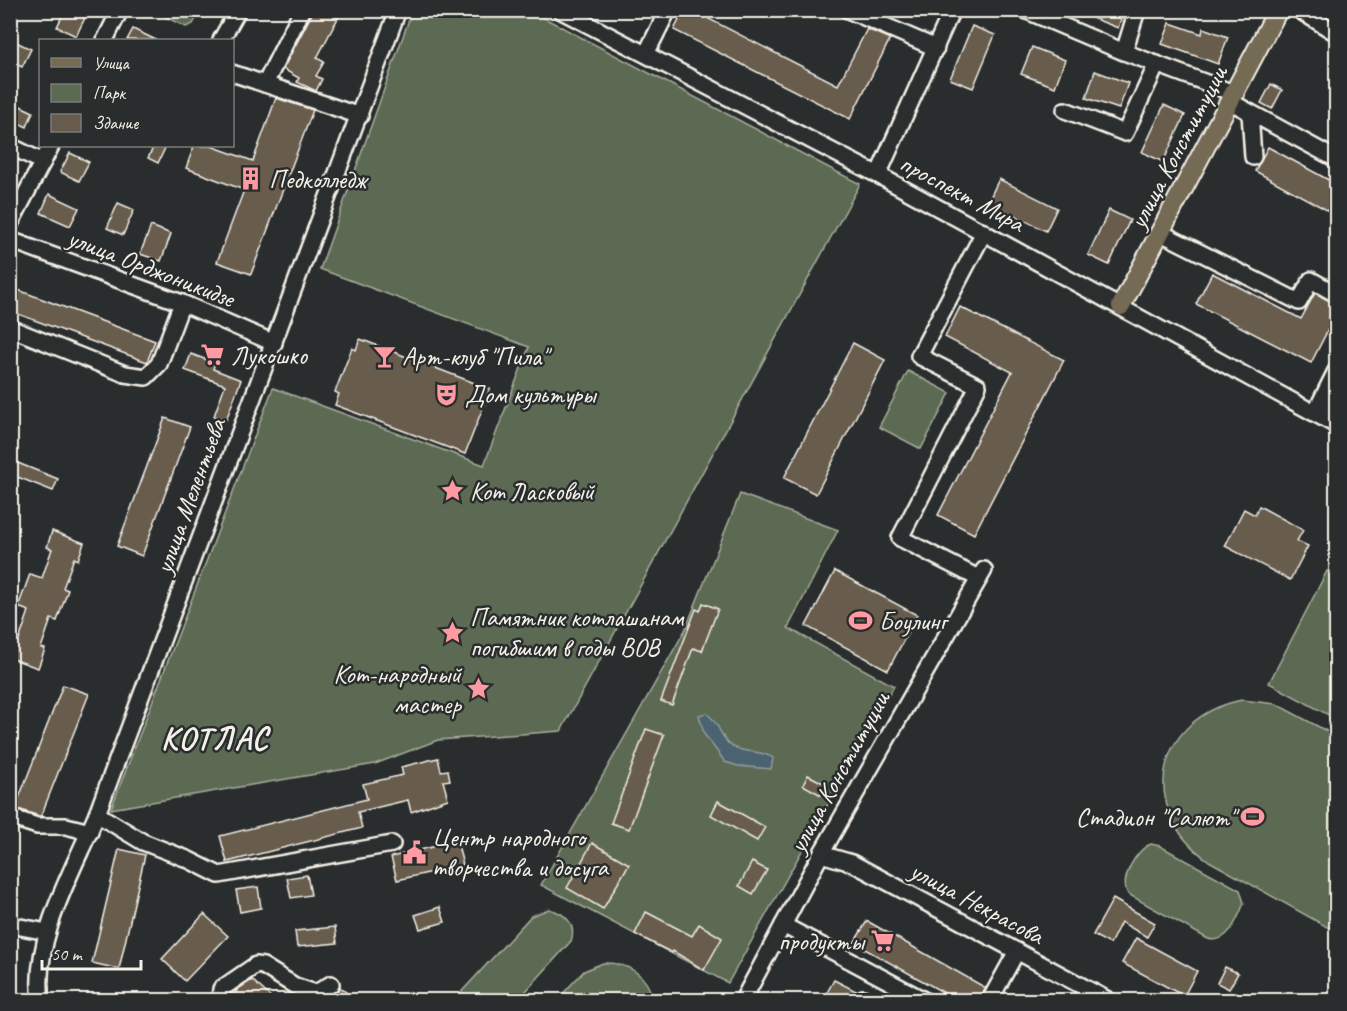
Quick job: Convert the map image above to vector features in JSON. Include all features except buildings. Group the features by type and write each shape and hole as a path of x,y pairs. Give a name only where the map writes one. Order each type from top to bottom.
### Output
{"main road":[{"name":"улица Конституции","path":"1121,306 1233,98 1271,14"}],"street":[{"path":"106,39 120,10"},
{"path":"222,39 238,10"},
{"path":"265,84 302,10"},
{"name":"улица Мелентьева","path":"41,1000 43,956 47,932 97,814 398,10"},
{"name":"проспект Мира","path":"560,10 878,175 1325,419"},
{"path":"646,54 668,10"},
{"path":"848,10 936,48"},
{"path":"878,175 952,10"},
{"path":"1024,10 1157,64 1233,98 1250,113 1336,159"},
{"path":"1124,52 1137,10"},
{"path":"1299,10 1336,33"},
{"path":"1065,110 1125,134 1157,64"},
{"path":"234,74 360,116"},
{"path":"1250,113 1252,157"},
{"path":"10,146 43,162"},
{"path":"10,224 50,147"},
{"name":"улица Конституции","path":"742,1000 821,854 981,574 900,538 978,386 919,356 984,232"},
{"path":"1161,233 1299,302 1311,280 1336,294"},
{"name":"улица Орджоникидзе","path":"10,240 182,303 274,343"},
{"path":"10,328 125,374 146,376 159,364 182,303"},
{"path":"1325,419 1336,371"},
{"path":"1325,419 1336,396"},
{"path":"97,814 143,842 187,859 219,875 392,844"},
{"path":"10,817 37,826 66,826 90,832"},
{"name":"улица Некрасова","path":"821,854 852,862 1107,1000"},
{"path":"10,925 47,932"},
{"path":"783,925 924,1000"},
{"path":"990,1000 1017,951"},
{"path":"220,1000 220,989 256,965 263,966 306,992 316,993 331,984"}],"green space":[{"path":"153,11 200,11 193,24 186,27"},
{"path":"412,11 531,11 860,184 561,731 438,740 375,764 111,809 273,388 484,465 529,347 320,269"},
{"path":"908,371 950,393 921,449 879,427"},
{"path":"740,494 838,530 788,628 894,686 728,983 541,885 685,630"},
{"path":"1327,571 1336,575 1336,719 1269,683"},
{"name":"Стадион \"Салют\"","path":"1242,700 1276,704 1336,736 1336,932 1209,861 1186,840 1171,817 1164,793 1166,768 1174,745 1190,725 1213,710"},
{"path":"1151,844 1160,846 1240,890 1244,903 1227,934 1215,940 1208,939 1128,894 1126,881 1130,866 1140,852"},
{"path":"549,909 565,916 571,924 571,941 518,1000 454,1000 531,916"},
{"path":"603,963 621,965 636,972 647,984 653,1000 557,1000 584,971"}],"water":[{"path":"706,713 733,747 762,753 773,758 771,769 738,766 725,762 704,734 699,715"}],"place":[{"name":"Педколледж","path":"251,179"},
{"name":"Лукошко","path":"213,355"},
{"name":"Арт-клуб \"Пила\"","path":"384,356"},
{"name":"Дом культуры","path":"447,394"},
{"name":"Кот Ласковый","path":"452,491"},
{"name":"Боулинг","path":"861,621"},
{"name":"Памятник котлашанам погибшим в годы ВОВ","path":"452,632"},
{"name":"Кот-народный мастер","path":"479,689"},
{"name":"Стадион \"Салют\"","path":"1253,817"},
{"name":"Центр народного творчества и досуга","path":"414,852"},
{"name":"продукты","path":"882,941"}],"district":[{"name":"КОТЛАС","path":"215,738"}]}
